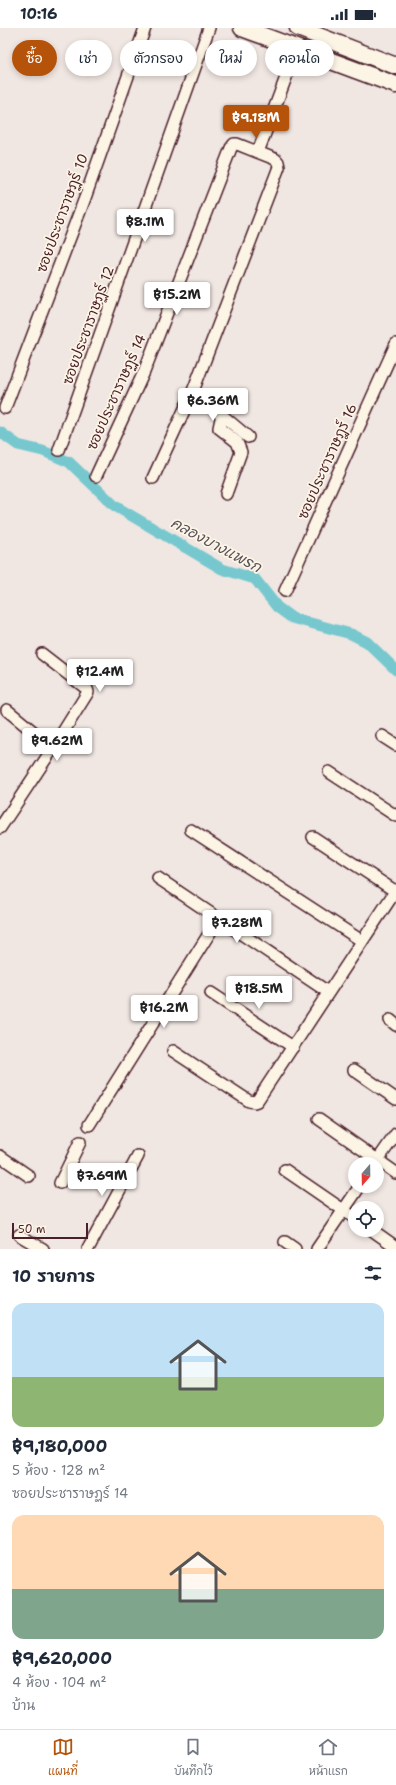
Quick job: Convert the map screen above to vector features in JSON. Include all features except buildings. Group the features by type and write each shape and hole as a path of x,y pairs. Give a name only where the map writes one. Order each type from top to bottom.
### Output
{"main road":[{"path":"242,28 275,40"},
{"path":"302,29 396,66"},
{"path":"334,62 396,85"}],"street":[{"name":"ซอยประชาราษฏร์ 10","path":"5,408 85,198 145,28"},
{"name":"ซอยประชาราษฏร์ 12","path":"59,450 209,28"},
{"path":"258,152 286,76"},
{"name":"ซอยประชาราษฏร์ 14","path":"96,476 144,372 231,148 234,144 237,144 275,160 278,162 279,167 193,391"},
{"name":"ซอยประชาราษฎร์ 16","path":"285,591 396,344"},
{"path":"153,478 193,391 248,437"},
{"path":"222,414 219,428 237,442 241,452 226,494"},
{"path":"0,828 88,692 87,689 42,654"},
{"path":"7,710 53,748"},
{"path":"382,736 396,745"},
{"path":"329,772 396,816"},
{"path":"191,830 362,941"},
{"path":"173,1051 254,1102 260,1098 328,992 396,891 313,837"},
{"path":"158,878 328,992"},
{"path":"89,1125 219,918"},
{"path":"211,993 293,1047"},
{"path":"354,1070 396,1099"},
{"path":"319,1118 370,1157"},
{"path":"380,1157 396,1134"},
{"path":"60,1183 80,1142"},
{"path":"0,1156 29,1176"},
{"path":"88,1249 138,1156"},
{"path":"384,1166 396,1173"},
{"path":"285,1170 348,1213"},
{"path":"317,1249 355,1193"},
{"path":"19,1236 43,1249"},
{"path":"382,1237 396,1247"},
{"path":"285,1242 295,1249"}],"waterway":[{"name":"คลองบางแพรก","path":"0,432 18,445 43,451 69,462 115,506 222,569 255,579 277,607 292,618 351,634 367,642 396,670"}]}
